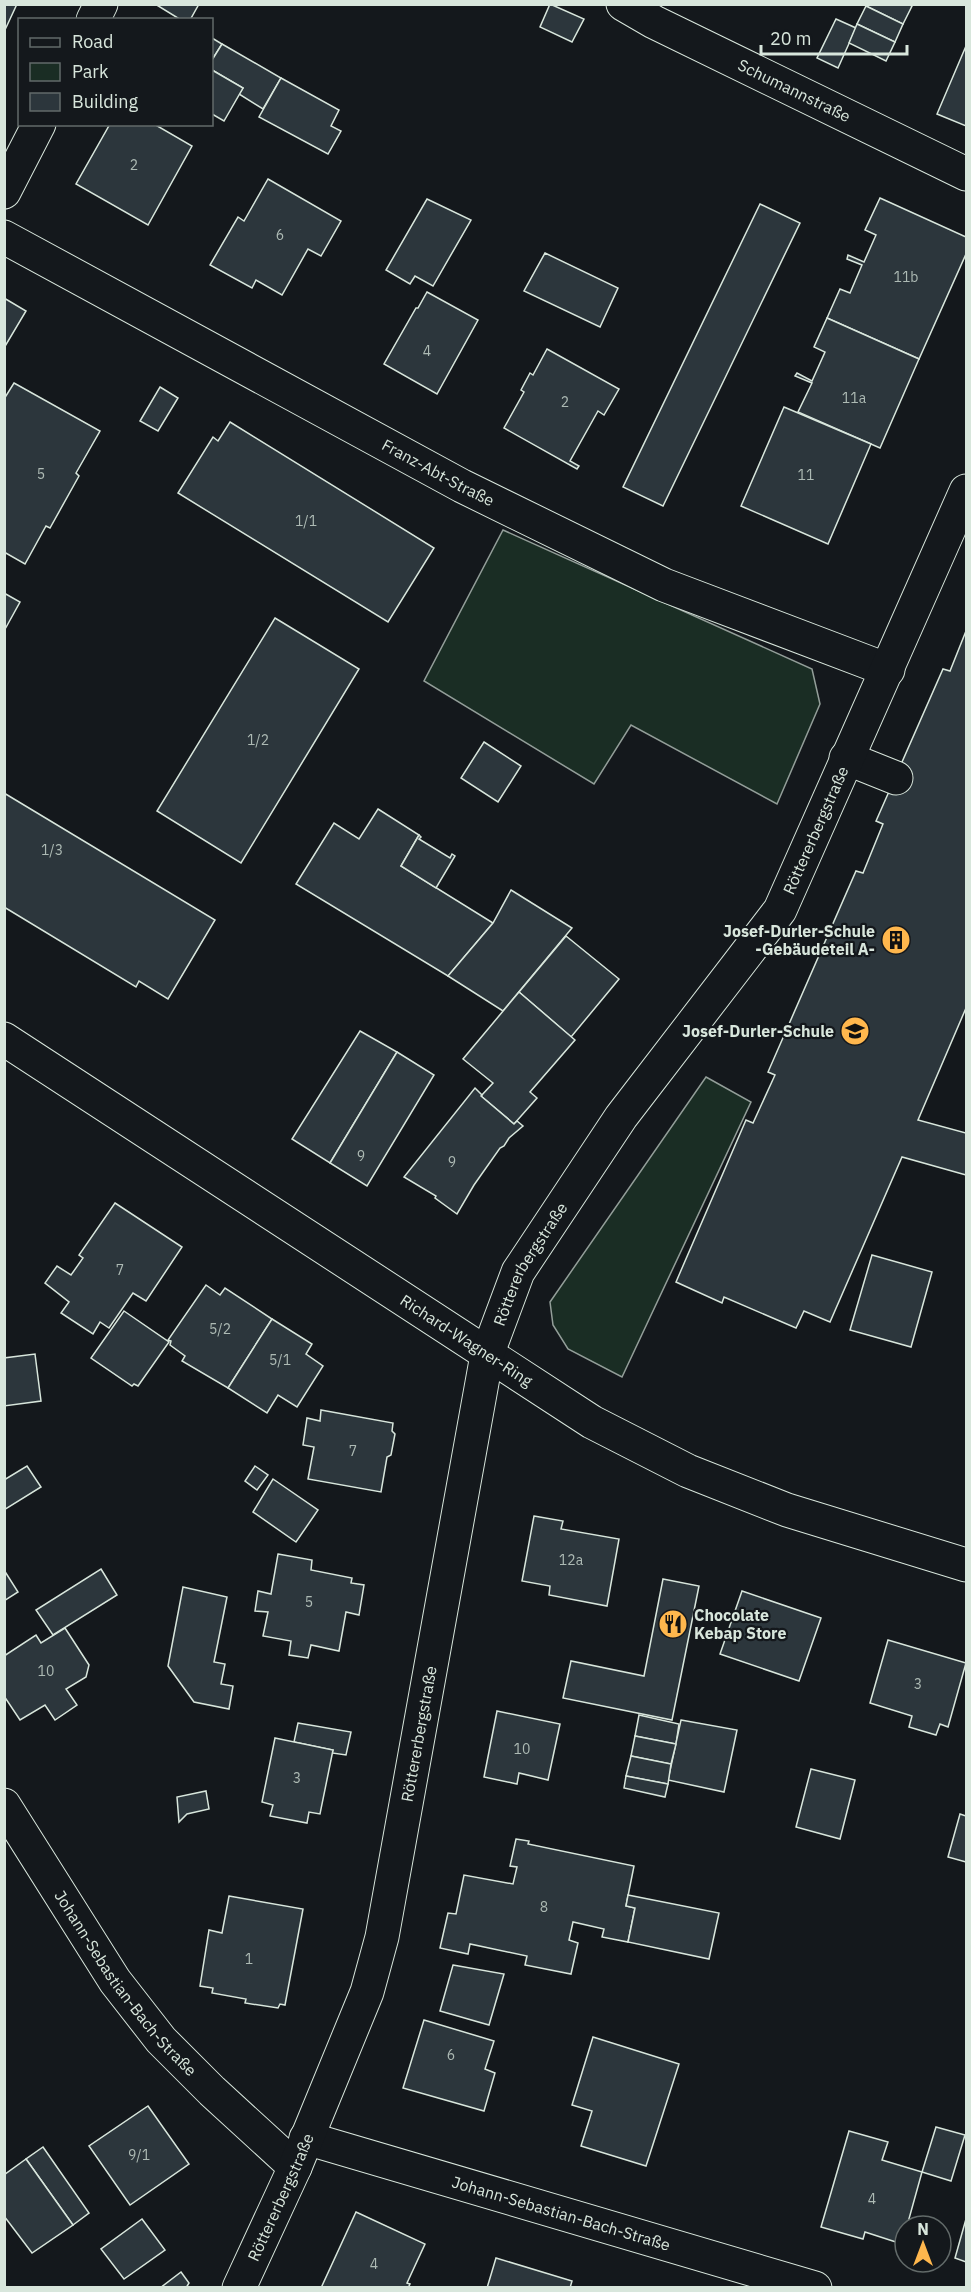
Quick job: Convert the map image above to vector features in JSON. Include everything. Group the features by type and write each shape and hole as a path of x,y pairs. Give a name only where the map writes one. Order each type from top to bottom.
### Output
{"street":[{"path":"94,18 101,4"},
{"name":"Schumannstraße","path":"623,4 654,22 966,174"},
{"path":"4,192 38,126"},
{"name":"Franz-Abt-Straße","path":"4,237 494,502 664,585 888,670"},
{"name":"Röttererbergstraße","path":"239,2288 300,2153 367,1992 382,1937 487,1355 518,1272 621,1117 780,910 966,492"},
{"path":"846,758 896,778"},
{"name":"Richard-Wagner-Ring","path":"4,1039 592,1422 688,1471 787,1510 966,1565"},
{"name":"Johann-Sebastian-Bach-Straße","path":"4,1805 115,1981 161,2040 212,2091 300,2153 815,2288"}],"green space":[{"path":"503,530 812,669 820,704 777,804 631,725 594,784 424,681"},
{"path":"706,1077 751,1102 622,1377 568,1349 553,1325 550,1302"}],"building":[{"path":"4,4 17,4 4,32"},
{"path":"155,4 199,4 191,18 178,18"},
{"path":"550,4 584,19 572,42 540,27"},
{"path":"867,4 908,4 912,6 903,24 866,6"},
{"path":"866,6 903,24 895,42 857,24"},
{"path":"836,19 856,28 838,68 817,58"},
{"path":"857,24 895,42 886,61 849,43"},
{"path":"213,39 222,44 213,58"},
{"path":"222,44 281,78 263,109 239,94 243,88 213,71 213,58"},
{"path":"966,46 966,126 937,114"},
{"path":"213,71 243,88 224,121 213,115"},
{"path":"281,78 339,110 331,126 341,131 328,154 259,117"},
{"path":"109,126 157,126 192,146 148,225 76,184"},
{"path":"268,179 341,221 321,256 308,249 282,295 256,280 252,288 210,265 238,217 244,221"},
{"path":"880,198 966,237 966,254 919,359 827,318 840,289 850,293 862,265 847,259 848,255 864,262 876,235 865,230"},
{"path":"427,199 471,220 433,286 415,276 410,284 386,270"},
{"path":"760,204 800,223 663,506 623,487"},
{"path":"545,253 618,288 600,327 524,291"},
{"path":"427,292 478,320 437,394 384,364"},
{"path":"4,298 26,311 4,348"},
{"path":"827,318 919,359 880,448 798,412 812,383 795,376 797,373 812,381 825,352 814,347"},
{"path":"547,349 619,389 604,415 598,411 570,461 579,466 577,469 504,428 524,392 521,390 530,373 533,375"},
{"path":"14,383 100,431 76,473 79,476 50,528 46,526 25,564 4,552 4,399"},
{"path":"160,387 178,398 158,431 140,421"},
{"path":"784,407 871,444 828,544 741,506"},
{"path":"230,422 434,548 388,622 178,493 213,437 218,441"},
{"path":"4,593 20,602 4,631"},
{"path":"275,618 359,669 241,863 157,811"},
{"name":"Josef-Durler-Schule -Gebäudeteil A-","path":"966,631 966,1008 918,1120 966,1133 966,1175 902,1157 830,1322 804,1311 796,1328 724,1297 722,1303 676,1282 746,1120 753,1123 775,1075 768,1072 856,871 863,873 883,824 876,821 943,669 950,671"},
{"path":"484,742 521,766 498,802 461,778"},
{"path":"4,793 215,920 168,999 139,981 136,987 4,907"},
{"path":"378,809 419,835 401,866 493,923 448,976 296,884 334,823 359,839"},
{"path":"419,835 421,837 419,839 450,858 452,854 455,856 436,888 401,866"},
{"path":"511,890 572,928 503,1011 448,976 493,923"},
{"path":"566,936 619,979 571,1037 519,992"},
{"path":"519,992 575,1040 530,1092 537,1098 514,1124 481,1096 493,1083 463,1059"},
{"path":"360,1031 397,1052 330,1163 292,1139"},
{"path":"397,1052 434,1075 367,1186 330,1163"},
{"path":"475,1088 481,1096 514,1124 517,1121 523,1126 500,1148 457,1214 435,1198 436,1196 404,1177"},
{"path":"115,1203 182,1247 146,1301 133,1293 109,1328 100,1322 93,1334 61,1313 69,1302 45,1283 57,1266 71,1275 83,1258 79,1255"},
{"path":"872,1255 932,1272 911,1347 850,1330"},
{"path":"206,1285 220,1295 225,1288 272,1319 228,1388 182,1361 185,1356 170,1345 171,1341 168,1340"},
{"path":"124,1311 169,1342 138,1386 134,1384 132,1386 91,1358"},
{"path":"272,1319 312,1344 306,1354 323,1366 297,1407 278,1395 267,1413 228,1388"},
{"path":"35,1354 41,1401 4,1406 4,1358"},
{"path":"321,1410 393,1423 392,1431 395,1434 391,1455 387,1457 381,1492 308,1479 314,1447 303,1445 307,1418 320,1421"},
{"path":"27,1466 41,1487 4,1510 4,1480"},
{"path":"255,1466 268,1475 257,1490 245,1481"},
{"path":"273,1479 318,1510 296,1542 253,1512"},
{"path":"534,1516 563,1521 561,1529 619,1539 607,1606 549,1595 550,1586 522,1581"},
{"path":"278,1554 312,1560 311,1570 352,1578 351,1583 364,1585 359,1615 346,1612 339,1651 311,1645 308,1658 289,1655 291,1641 263,1636 268,1612 255,1611 258,1591 271,1594"},
{"path":"101,1569 117,1595 53,1635 36,1610"},
{"path":"4,1570 18,1592 4,1601"},
{"name":"Chocolate Kebap Store","path":"663,1579 699,1586 672,1720 563,1698 571,1661 644,1676"},
{"path":"183,1587 227,1597 214,1662 225,1664 221,1684 233,1686 229,1709 194,1702 168,1666"},
{"path":"742,1591 821,1618 799,1681 720,1654"},
{"path":"65,1628 89,1665 86,1677 66,1689 77,1705 55,1720 45,1705 20,1720 4,1696 4,1656 36,1635 41,1643"},
{"path":"888,1640 966,1663 948,1727 940,1724 936,1735 909,1727 912,1716 870,1703"},
{"path":"497,1711 560,1724 548,1780 519,1773 517,1784 484,1777"},
{"path":"639,1715 679,1724 676,1744 635,1736"},
{"path":"681,1720 737,1730 724,1792 668,1780"},
{"path":"298,1723 351,1732 346,1755 294,1742"},
{"path":"635,1736 676,1744 671,1764 631,1756"},
{"path":"275,1738 333,1750 320,1814 309,1812 307,1823 270,1816 273,1805 262,1802"},
{"path":"631,1756 671,1764 668,1784 626,1776"},
{"path":"811,1769 855,1780 840,1839 796,1827"},
{"path":"626,1776 668,1784 665,1797 624,1788"},
{"path":"206,1791 209,1809 187,1814 179,1822 177,1797"},
{"path":"960,1814 966,1816 966,1862 948,1857"},
{"path":"516,1839 529,1841 528,1844 634,1866 626,1906 635,1908 628,1942 602,1937 604,1929 573,1922 569,1940 578,1943 571,1974 525,1965 527,1956 470,1944 468,1954 440,1948 448,1913 456,1914 464,1875 513,1884 517,1867 510,1866"},
{"path":"628,1895 719,1913 709,1959 628,1942 635,1908 626,1906"},
{"path":"229,1896 303,1909 285,2005 280,2004 278,2008 245,2003 246,1999 212,1993 213,1988 200,1986 209,1930 222,1933"},
{"path":"453,1965 504,1974 489,2025 440,2011"},
{"path":"424,2020 494,2041 485,2069 495,2073 484,2111 403,2088"},
{"path":"593,2037 679,2064 646,2166 581,2146 592,2111 572,2105"},
{"path":"148,2106 189,2164 130,2205 89,2146"},
{"path":"936,2127 965,2135 951,2181 922,2172"},
{"path":"849,2131 888,2142 882,2160 922,2172 910,2214 893,2214 893,2241 865,2232 863,2239 821,2227"},
{"path":"43,2147 89,2213 73,2225 26,2159"},
{"path":"26,2159 73,2225 32,2253 4,2216 4,2175"},
{"path":"356,2212 425,2244 407,2283 410,2284 408,2288 321,2288"},
{"path":"142,2219 165,2250 124,2279 101,2249"},
{"path":"966,2219 966,2262 955,2258"},
{"path":"496,2258 572,2281 570,2288 487,2288"},
{"path":"181,2272 189,2283 186,2288 160,2288"}],"place":[{"name":"Josef-Durler-Schule -Gebäudeteil A-","path":"896,940"},
{"name":"Josef-Durler-Schule","path":"855,1031"},
{"name":"Chocolate Kebap Store","path":"673,1624"}]}
